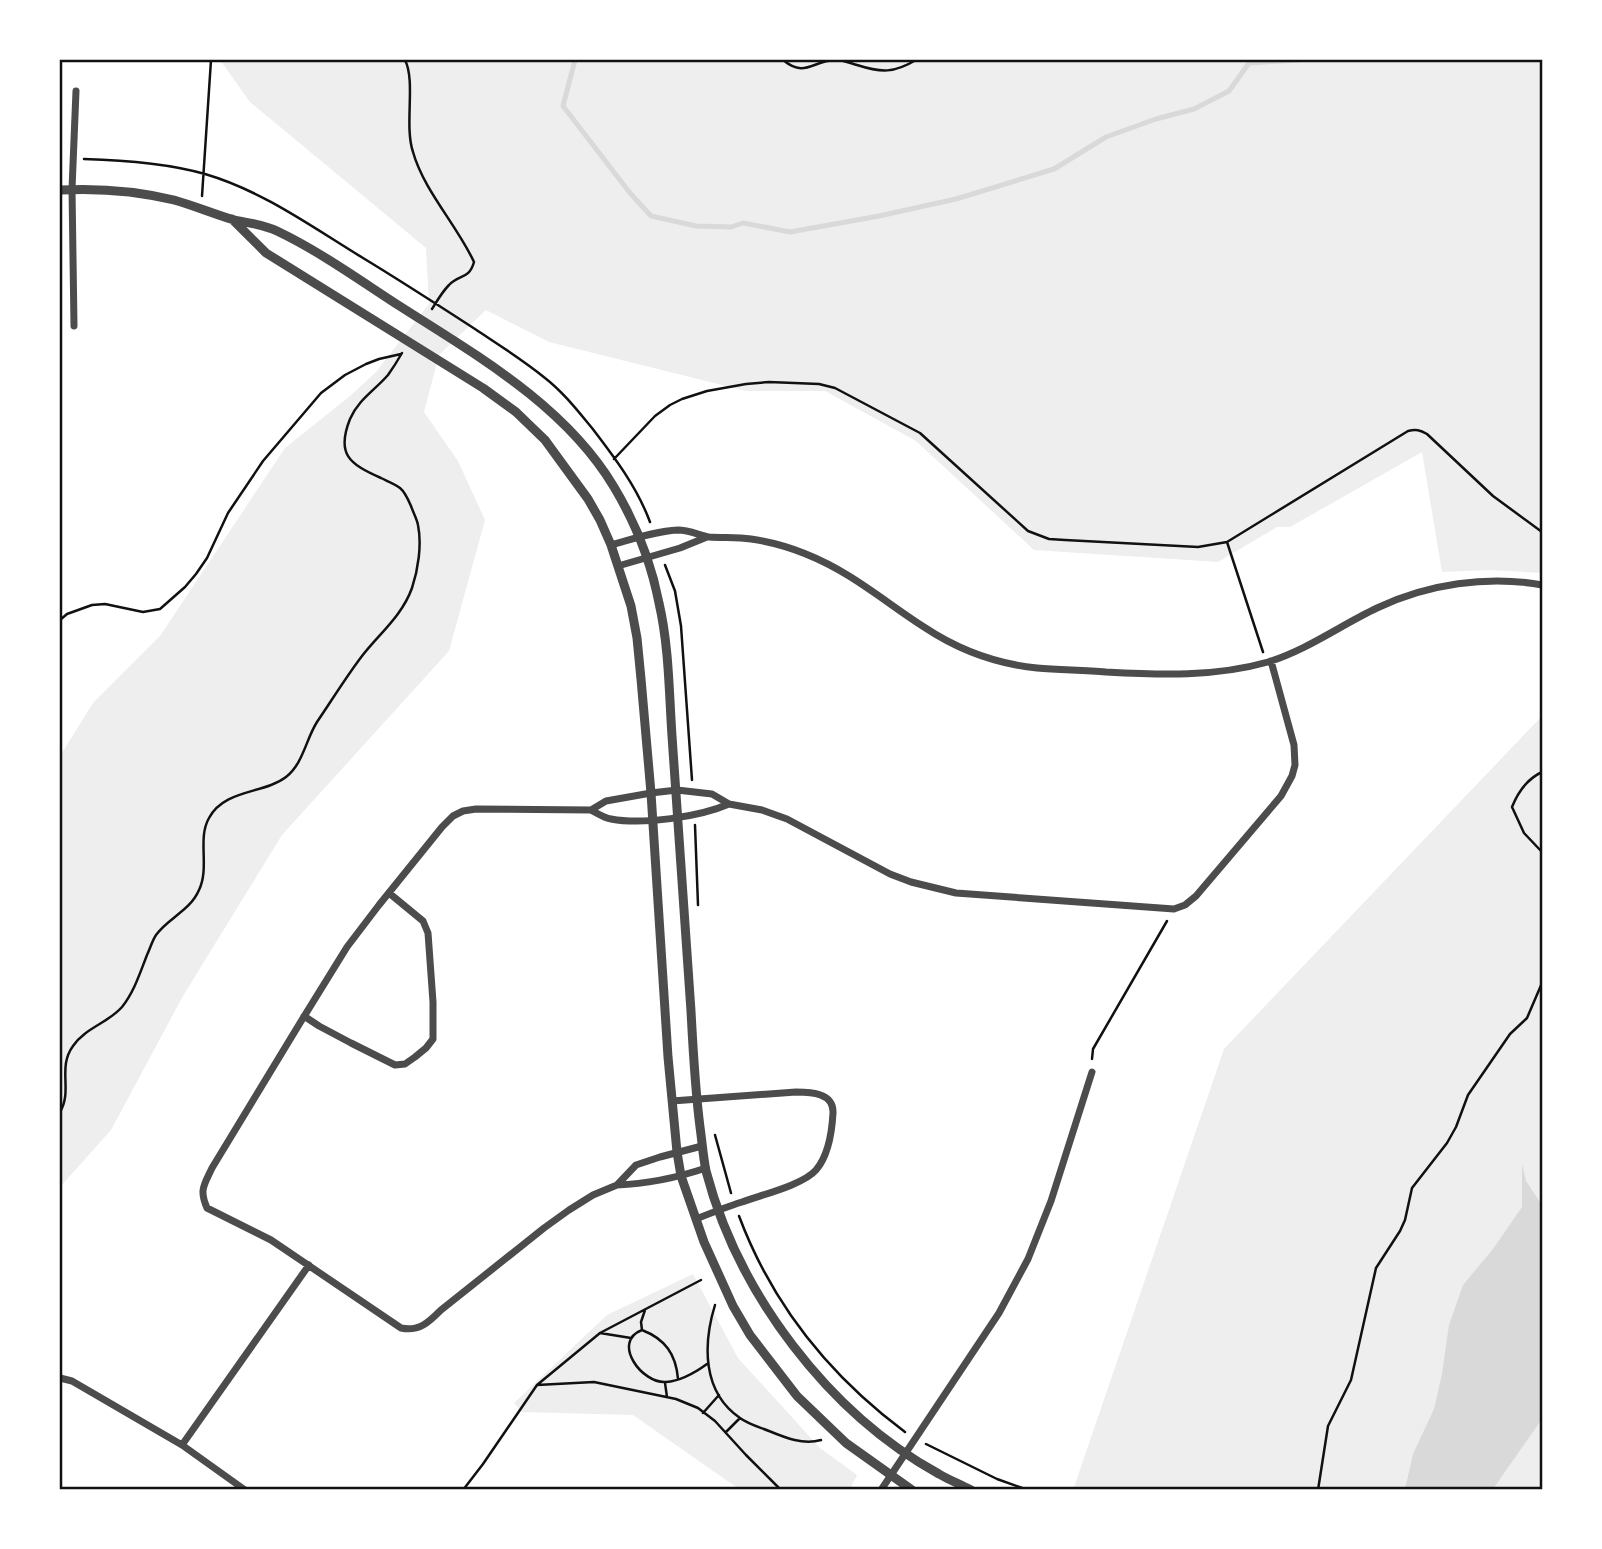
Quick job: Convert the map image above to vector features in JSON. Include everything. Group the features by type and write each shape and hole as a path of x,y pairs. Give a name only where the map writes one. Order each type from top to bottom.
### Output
{"street":[{"path":"74,326 72,189 76,91"},
{"path":"60,190 153,195 271,228 424,321 494,368 550,411 602,468 639,537 660,604 677,790 696,1100 706,1168 720,1210 739,1259 801,1357 855,1413 905,1453 939,1474 971,1489"},
{"path":"232,219 266,253 483,388 516,412 545,440 600,520 631,606 637,638 651,793 672,1101 681,1176 720,1280 750,1335 797,1396 819,1418 846,1443 912,1489"},
{"path":"611,545 682,530 707,537 770,542 809,555 846,574 947,641 988,657 1037,668 1176,675 1225,671 1268,662 1298,650 1378,607 1418,592 1477,582 1542,584"},
{"path":"618,566 707,537"},
{"path":"591,810 606,801 651,793 677,790 712,794 729,804 762,810 786,819 890,874 947,891 1174,909 1185,905 1196,896 1281,796 1292,776 1295,765 1294,745 1268,662"},
{"path":"706,1168 642,1184 617,1185 593,1195 544,1228 429,1322 411,1330 401,1328 271,1240 207,1208 202,1197 203,1186 212,1168 347,947 453,816 463,811 476,810 591,810 608,818 632,821 713,811 729,804"},
{"path":"304,1016 396,1065 415,1057 433,1039 428,933 423,921 389,893"},
{"path":"881,1489 999,1312 1028,1259 1051,1201 1092,1072"},
{"path":"672,1101 796,1092 817,1093 829,1100 833,1109 825,1154 816,1170 801,1181 696,1219"},
{"path":"617,1185 636,1165 702,1146"},
{"path":"182,1445 309,1265"},
{"path":"60,1378 72,1381 182,1445 245,1489"}],"path":[{"path":"201,208 211,60"},
{"path":"405,60 409,75 411,149 429,186 474,262 467,275 455,279 447,286 424,321"},
{"path":"783,60 794,68 802,69 837,60 883,71 896,70 916,60"},
{"path":"962,60 984,60"},
{"path":"60,620 74,611 92,605 104,604 143,612 160,609 196,574 207,558 228,513 263,461 321,393 345,375 380,359 401,354 388,375 356,407 349,421 344,446 346,455 354,463 401,488 407,498 418,525 419,542 411,589 402,608 356,663 313,728 296,767 286,778 234,797 217,807 208,819 204,840 204,875 199,891 190,906 155,936 137,981 121,1008 73,1046 65,1061 66,1094 60,1112"},
{"path":"651,523 633,485 615,457 655,416 682,399 707,391 746,384 795,382 835,388 920,433 1028,531 1049,539 1198,547 1227,542 1408,431 1414,430 1422,430 1493,496 1542,532"},
{"path":"1227,542 1268,662"},
{"path":"666,566 675,591 681,626 693,791"},
{"path":"1542,772 1517,795 1512,807 1524,833 1542,852"},
{"path":"695,814 698,905"},
{"path":"1092,1072 1093,1049 1174,909"},
{"path":"1318,1489 1328,1426 1351,1380 1376,1268 1405,1220 1412,1188 1447,1143 1468,1095 1510,1034 1527,1018 1542,984"},
{"path":"714,1130 734,1204 748,1240 766,1278 794,1322 836,1370 881,1414 915,1439 997,1479 1028,1489"},
{"path":"463,1489 537,1385 600,1333 701,1280"},
{"path":"715,1305 709,1324 707,1364 719,1395 730,1410 740,1418 784,1437 802,1442 821,1440"},
{"path":"642,1330 641,1322 645,1310"},
{"path":"678,1379 672,1353 663,1342 642,1330 635,1333 629,1350 632,1361 639,1371 653,1379 666,1383 678,1379 695,1373 707,1364"},
{"path":"600,1333 631,1339"},
{"path":"537,1385 594,1382 667,1396 687,1404 715,1421 781,1489"},
{"path":"666,1383 667,1396"},
{"path":"703,1413 719,1395"},
{"path":"726,1432 740,1418"}],"shaded area":[{"path":"220,60 1542,60 1542,573 1490,570 1442,572 1422,452 1290,527 1277,527 1218,562 1034,550 916,441 825,391 746,391 549,342 486,310 439,355 424,412 458,461 485,520 449,651 282,835 183,996 111,1130 60,1187 60,756 93,703 160,636 285,448 376,372 429,304 426,248 250,102"},
{"path":"1542,716 1542,1489 1073,1490 1224,1049"},
{"path":"1522,1164 1526,1181 1542,1205 1542,1419 1493,1489 1405,1489 1413,1454 1434,1409 1449,1325 1463,1285 1493,1249 1522,1207"},
{"path":"693,1274 738,1358 820,1448 857,1475 850,1489 739,1489 633,1415 522,1412 514,1403 607,1315"}],"waterway":[{"path":"575,60 563,106 651,216 696,226 731,227 743,223 790,232 956,199 1054,169 1106,137 1194,109 1229,91 1249,63 1298,60"}]}
